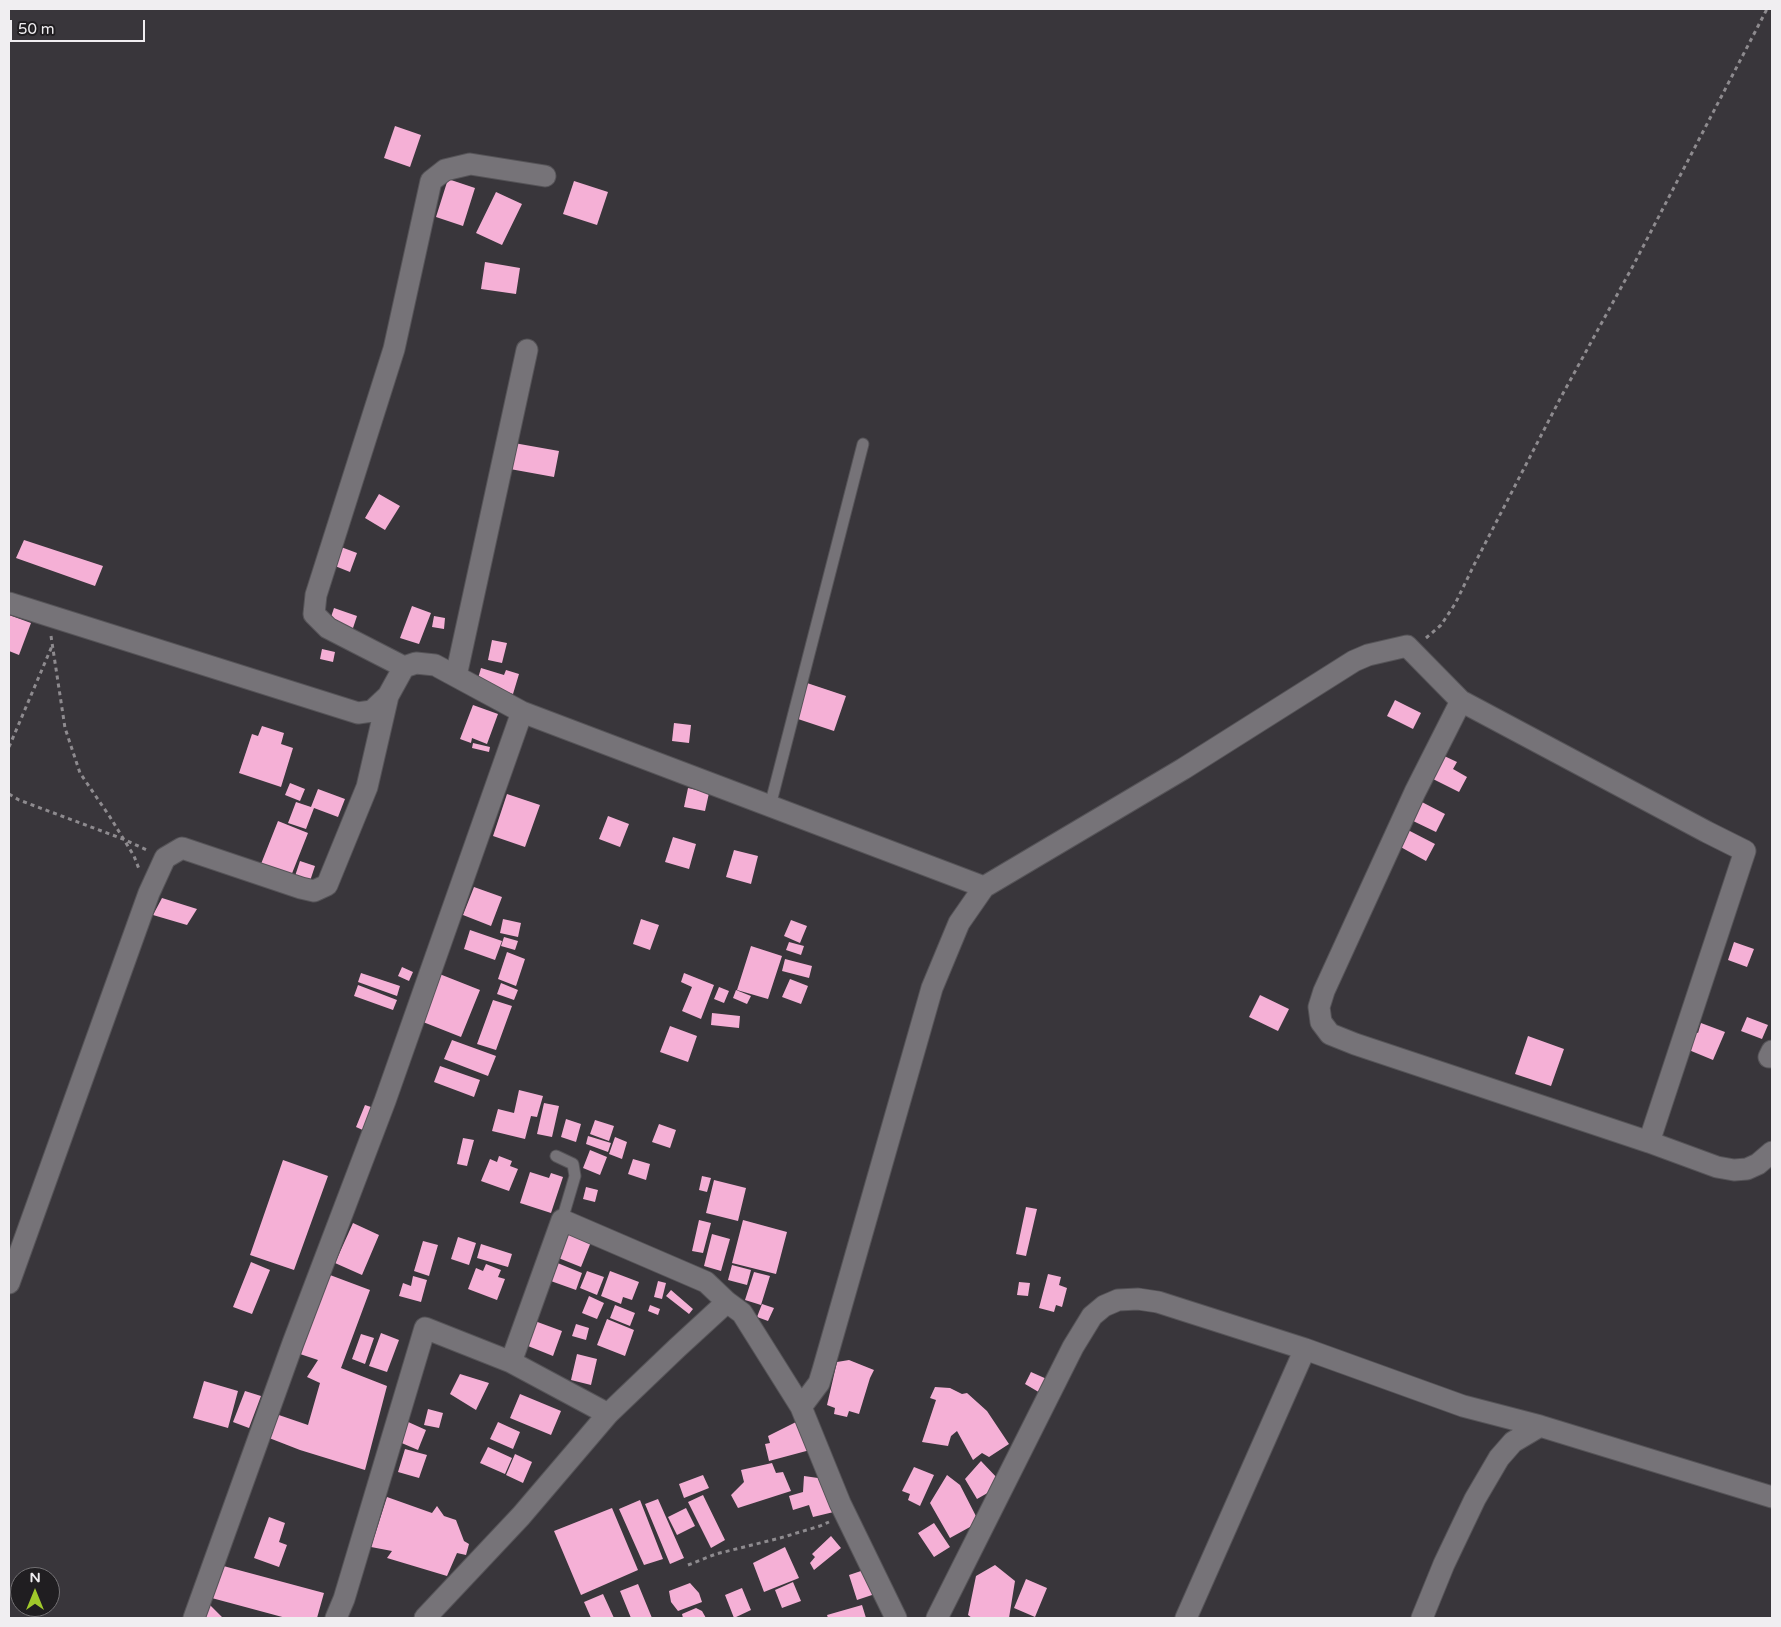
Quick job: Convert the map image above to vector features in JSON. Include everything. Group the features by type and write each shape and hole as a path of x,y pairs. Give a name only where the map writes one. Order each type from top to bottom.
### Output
{"street":[{"path":"404,667 328,628 314,614 316,595 394,349 431,181 445,170 470,164 545,176"},
{"path":"456,676 527,350"},
{"path":"9,603 358,714 372,711 388,696"},
{"path":"801,1407 819,1382 823,1370 932,988 959,924 984,886 1182,769 1354,661 1368,655 1407,646 1461,701 1707,832 1745,850 1649,1142"},
{"path":"9,1283 149,893 165,858 182,848 301,888 314,891 327,885 367,787 388,696 404,667 416,662 435,665 522,712 984,886"},
{"path":"1461,701 1415,792 1324,990 1319,1007 1321,1022 1330,1034 1355,1044 1649,1142 1717,1168 1747,1169 1758,1164 1772,1152"},
{"path":"194,1618 293,1343 389,1092 522,712"},
{"path":"511,1362 562,1220 706,1282 742,1313 801,1407 846,1514 896,1618"},
{"path":"937,1618 1073,1347 1092,1316 1104,1306 1118,1300 1138,1298 1158,1302 1305,1349 1463,1406 1540,1426 1772,1497"},
{"path":"425,1618 520,1516 608,1414 727,1302"},
{"path":"336,1618 425,1328 511,1362 608,1414"},
{"path":"1186,1618 1305,1349"},
{"path":"1422,1618 1444,1564 1475,1499 1498,1458 1513,1442 1540,1426"}],"lane":[{"path":"770,806 863,444"},
{"path":"556,1156 573,1164 575,1176 562,1220"}],"path":[{"path":"1407,646 1428,637 1441,625 1456,604 1475,563 1561,397 1767,9"},
{"path":"48,615 65,728 80,773 134,856 149,893"},
{"path":"9,746 52,645"},
{"path":"9,794 19,800 123,839 165,858"},
{"path":"688,1566 716,1554 820,1526 846,1514"}],"building":[{"path":"395,126 421,135 410,167 384,158"},
{"path":"448,179 475,188 463,226 436,217"},
{"path":"574,181 608,192 597,225 563,214"},
{"path":"496,192 522,204 502,245 476,233"},
{"path":"485,262 520,268 516,294 481,289"},
{"path":"514,443 559,451 554,477 510,469"},
{"path":"379,494 400,506 385,530 365,518"},
{"path":"24,540 103,566 95,586 16,558"},
{"path":"341,547 357,553 350,572 335,566"},
{"path":"412,606 431,613 419,644 400,638"},
{"path":"334,608 357,616 352,631 329,623"},
{"path":"9,615 31,623 19,655 9,651"},
{"path":"434,616 445,618 444,629 432,627"},
{"path":"492,640 507,643 502,663 488,660"},
{"path":"322,649 335,652 333,662 320,659"},
{"path":"481,668 504,675 506,670 519,674 513,694 477,682"},
{"path":"807,683 846,696 834,731 795,718"},
{"path":"1395,700 1421,713 1413,729 1387,716"},
{"path":"473,705 498,714 487,744 472,738 471,743 460,739"},
{"path":"674,723 691,725 689,743 672,741"},
{"path":"262,726 284,733 281,744 293,748 281,787 239,773 252,734 258,736"},
{"path":"473,743 490,747 489,752 472,748"},
{"path":"1440,754 1457,762 1453,769 1467,777 1459,792 1429,777"},
{"path":"290,783 305,789 300,801 285,795"},
{"path":"688,788 709,793 705,811 684,807"},
{"path":"318,789 345,799 338,817 314,808 306,829 288,823 296,802 311,807"},
{"path":"507,794 540,805 525,847 493,836"},
{"path":"1418,800 1445,814 1436,832 1409,819"},
{"path":"608,816 629,824 620,847 599,839"},
{"path":"278,821 308,833 291,876 261,864"},
{"path":"1406,829 1435,844 1426,861 1397,845"},
{"path":"673,837 696,844 689,869 665,862"},
{"path":"734,850 758,856 751,884 726,877"},
{"path":"300,861 315,866 309,884 294,879"},
{"path":"474,887 502,897 491,926 463,915"},
{"path":"162,898 197,909 187,925 153,915"},
{"path":"503,919 521,923 518,937 500,933"},
{"path":"641,919 659,925 650,950 633,944"},
{"path":"791,920 807,926 800,943 784,936"},
{"path":"470,930 502,941 495,960 464,949"},
{"path":"504,937 518,941 515,950 501,946"},
{"path":"789,942 804,946 801,955 786,950"},
{"path":"1734,942 1754,949 1747,967 1728,960"},
{"path":"751,946 782,956 768,999 737,990"},
{"path":"507,952 525,959 516,986 498,979"},
{"path":"785,959 812,966 809,978 782,971"},
{"path":"402,967 413,972 409,981 398,976"},
{"path":"361,973 400,986 397,996 358,982"},
{"path":"437,973 480,990 461,1037 418,1020"},
{"path":"684,973 714,985 701,1019 682,1011 692,987 681,982"},
{"path":"790,979 808,986 801,1004 782,997"},
{"path":"501,983 518,990 514,1000 497,994"},
{"path":"358,985 397,1000 393,1010 354,996"},
{"path":"719,987 729,991 724,1003 714,999"},
{"path":"736,990 751,996 747,1004 733,998"},
{"path":"1260,995 1289,1009 1278,1031 1249,1017"},
{"path":"493,1000 512,1006 496,1050 477,1044"},
{"path":"712,1013 740,1016 739,1028 711,1025"},
{"path":"1747,1017 1768,1025 1762,1039 1741,1031"},
{"path":"1701,1023 1725,1032 1713,1060 1684,1048 1692,1030 1698,1033"},
{"path":"670,1026 697,1036 688,1062 660,1052"},
{"path":"1528,1036 1564,1049 1551,1086 1515,1074"},
{"path":"452,1040 496,1056 488,1076 444,1059"},
{"path":"440,1066 480,1080 474,1097 434,1082"},
{"path":"519,1090 543,1096 537,1117 531,1116 525,1139 492,1131 498,1109 514,1113"},
{"path":"544,1103 559,1106 552,1137 537,1134"},
{"path":"365,1105 374,1108 365,1131 356,1127"},
{"path":"566,1119 581,1124 576,1142 561,1137"},
{"path":"595,1120 614,1126 609,1141 590,1134"},
{"path":"659,1124 676,1130 670,1148 652,1142"},
{"path":"588,1136 611,1143 608,1152 586,1144"},
{"path":"615,1137 627,1142 622,1159 609,1154"},
{"path":"463,1138 474,1140 467,1166 457,1164"},
{"path":"590,1150 607,1157 600,1175 583,1168"},
{"path":"499,1156 512,1161 510,1166 518,1169 509,1191 481,1181 490,1159 497,1162"},
{"path":"633,1159 650,1164 646,1180 628,1174"},
{"path":"283,1160 328,1176 294,1270 250,1255"},
{"path":"530,1172 549,1178 551,1173 563,1177 551,1213 520,1203"},
{"path":"702,1176 711,1178 707,1192 699,1190"},
{"path":"714,1180 746,1188 738,1221 706,1213"},
{"path":"586,1187 598,1190 595,1202 583,1199"},
{"path":"1026,1207 1037,1209 1026,1256 1016,1254"},
{"path":"699,1220 711,1223 703,1253 692,1251"},
{"path":"743,1220 787,1232 776,1274 732,1263"},
{"path":"353,1223 379,1235 362,1275 335,1263"},
{"path":"567,1232 591,1242 581,1267 556,1257"},
{"path":"712,1234 730,1239 721,1271 704,1266"},
{"path":"458,1237 476,1243 469,1265 451,1259"},
{"path":"423,1241 438,1245 429,1276 414,1271"},
{"path":"481,1244 512,1254 508,1267 477,1258"},
{"path":"251,1262 270,1270 252,1314 233,1307"},
{"path":"555,1262 582,1273 576,1290 548,1280"},
{"path":"486,1264 501,1270 498,1277 505,1279 497,1300 468,1289 476,1268 483,1271"},
{"path":"732,1265 751,1270 747,1285 728,1280"},
{"path":"587,1271 604,1277 597,1295 580,1288"},
{"path":"610,1271 639,1282 632,1300 623,1297 621,1304 601,1296"},
{"path":"754,1272 770,1276 761,1305 745,1300"},
{"path":"1048,1274 1061,1277 1059,1285 1067,1288 1062,1307 1056,1305 1054,1312 1039,1308"},
{"path":"330,1275 370,1290 341,1368 387,1386 365,1470 300,1450 264,1436 273,1413 308,1425 320,1383 307,1377 318,1360 300,1354"},
{"path":"413,1276 427,1280 421,1302 399,1296 403,1283 411,1286"},
{"path":"658,1281 666,1283 662,1299 654,1297"},
{"path":"1019,1282 1030,1283 1028,1296 1017,1295"},
{"path":"671,1290 693,1309 689,1314 666,1296"},
{"path":"589,1296 604,1303 597,1319 582,1313"},
{"path":"762,1304 774,1308 768,1321 757,1317"},
{"path":"615,1305 635,1313 630,1326 610,1318"},
{"path":"650,1305 660,1309 658,1315 648,1311"},
{"path":"607,1319 634,1330 625,1356 597,1345"},
{"path":"532,1320 562,1331 553,1356 523,1344"},
{"path":"576,1324 589,1328 586,1340 572,1336"},
{"path":"381,1333 399,1340 387,1372 369,1366"},
{"path":"361,1334 374,1338 365,1364 352,1359"},
{"path":"577,1354 597,1359 591,1385 571,1380"},
{"path":"849,1360 874,1370 859,1414 849,1411 847,1417 834,1414 835,1408 827,1405 837,1362"},
{"path":"1031,1372 1049,1380 1042,1394 1025,1384"},
{"path":"460,1374 489,1383 476,1410 450,1394"},
{"path":"204,1381 238,1391 228,1428 193,1418"},
{"path":"935,1387 950,1388 962,1394 967,1393 987,1411 1009,1444 989,1457 982,1453 973,1460 957,1431 951,1436 948,1446 922,1442 936,1400 930,1398"},
{"path":"245,1391 261,1396 249,1428 233,1422"},
{"path":"520,1394 561,1411 551,1435 510,1418"},
{"path":"428,1409 443,1413 439,1428 424,1425"},
{"path":"406,1421 426,1430 418,1450 397,1441"},
{"path":"498,1422 520,1432 513,1449 490,1439"},
{"path":"796,1422 810,1450 769,1461 765,1444 770,1443 768,1436"},
{"path":"488,1447 512,1458 505,1474 480,1463"},
{"path":"405,1449 427,1455 419,1478 398,1472"},
{"path":"515,1454 532,1462 523,1483 506,1475"},
{"path":"981,1461 999,1480 991,1491 977,1499 965,1479"},
{"path":"772,1463 776,1473 783,1472 791,1491 738,1508 731,1495 744,1482 741,1470"},
{"path":"914,1467 934,1475 920,1506 908,1500 910,1494 902,1491"},
{"path":"703,1475 709,1488 684,1498 679,1484"},
{"path":"947,1475 960,1485 979,1522 950,1538 930,1503"},
{"path":"804,1476 825,1479 842,1510 813,1517 809,1505 793,1510 789,1496 803,1492"},
{"path":"703,1495 725,1540 711,1548 688,1502"},
{"path":"387,1497 432,1513 437,1506 444,1516 456,1520 464,1541 469,1544 466,1555 457,1553 447,1576 387,1558 392,1551 371,1547"},
{"path":"658,1499 684,1558 670,1564 645,1504"},
{"path":"640,1500 663,1559 644,1565 619,1509"},
{"path":"612,1508 638,1570 581,1595 554,1531"},
{"path":"686,1508 695,1526 677,1535 668,1517"},
{"path":"269,1517 285,1523 279,1542 287,1545 279,1567 254,1558"},
{"path":"934,1523 950,1547 934,1557 918,1533"},
{"path":"831,1536 841,1548 814,1570 810,1563 815,1557 812,1554"},
{"path":"785,1547 799,1578 764,1592 753,1563"},
{"path":"216,1564 324,1593 317,1618 286,1618 208,1597"},
{"path":"995,1565 1015,1581 1009,1618 972,1618 968,1615 976,1576"},
{"path":"867,1569 875,1594 857,1600 849,1575"},
{"path":"1026,1579 1047,1588 1035,1617 1014,1608"},
{"path":"793,1582 801,1601 782,1608 775,1590"},
{"path":"690,1583 699,1593 702,1602 678,1611 671,1602 669,1591"},
{"path":"638,1584 652,1618 631,1618 620,1591"},
{"path":"742,1588 751,1610 734,1618 725,1595"},
{"path":"603,1594 614,1618 591,1618 584,1602"},
{"path":"210,1605 223,1618 200,1618"},
{"path":"862,1605 866,1618 828,1618 827,1615"},
{"path":"696,1608 702,1611 706,1618 683,1618 682,1614"}]}
